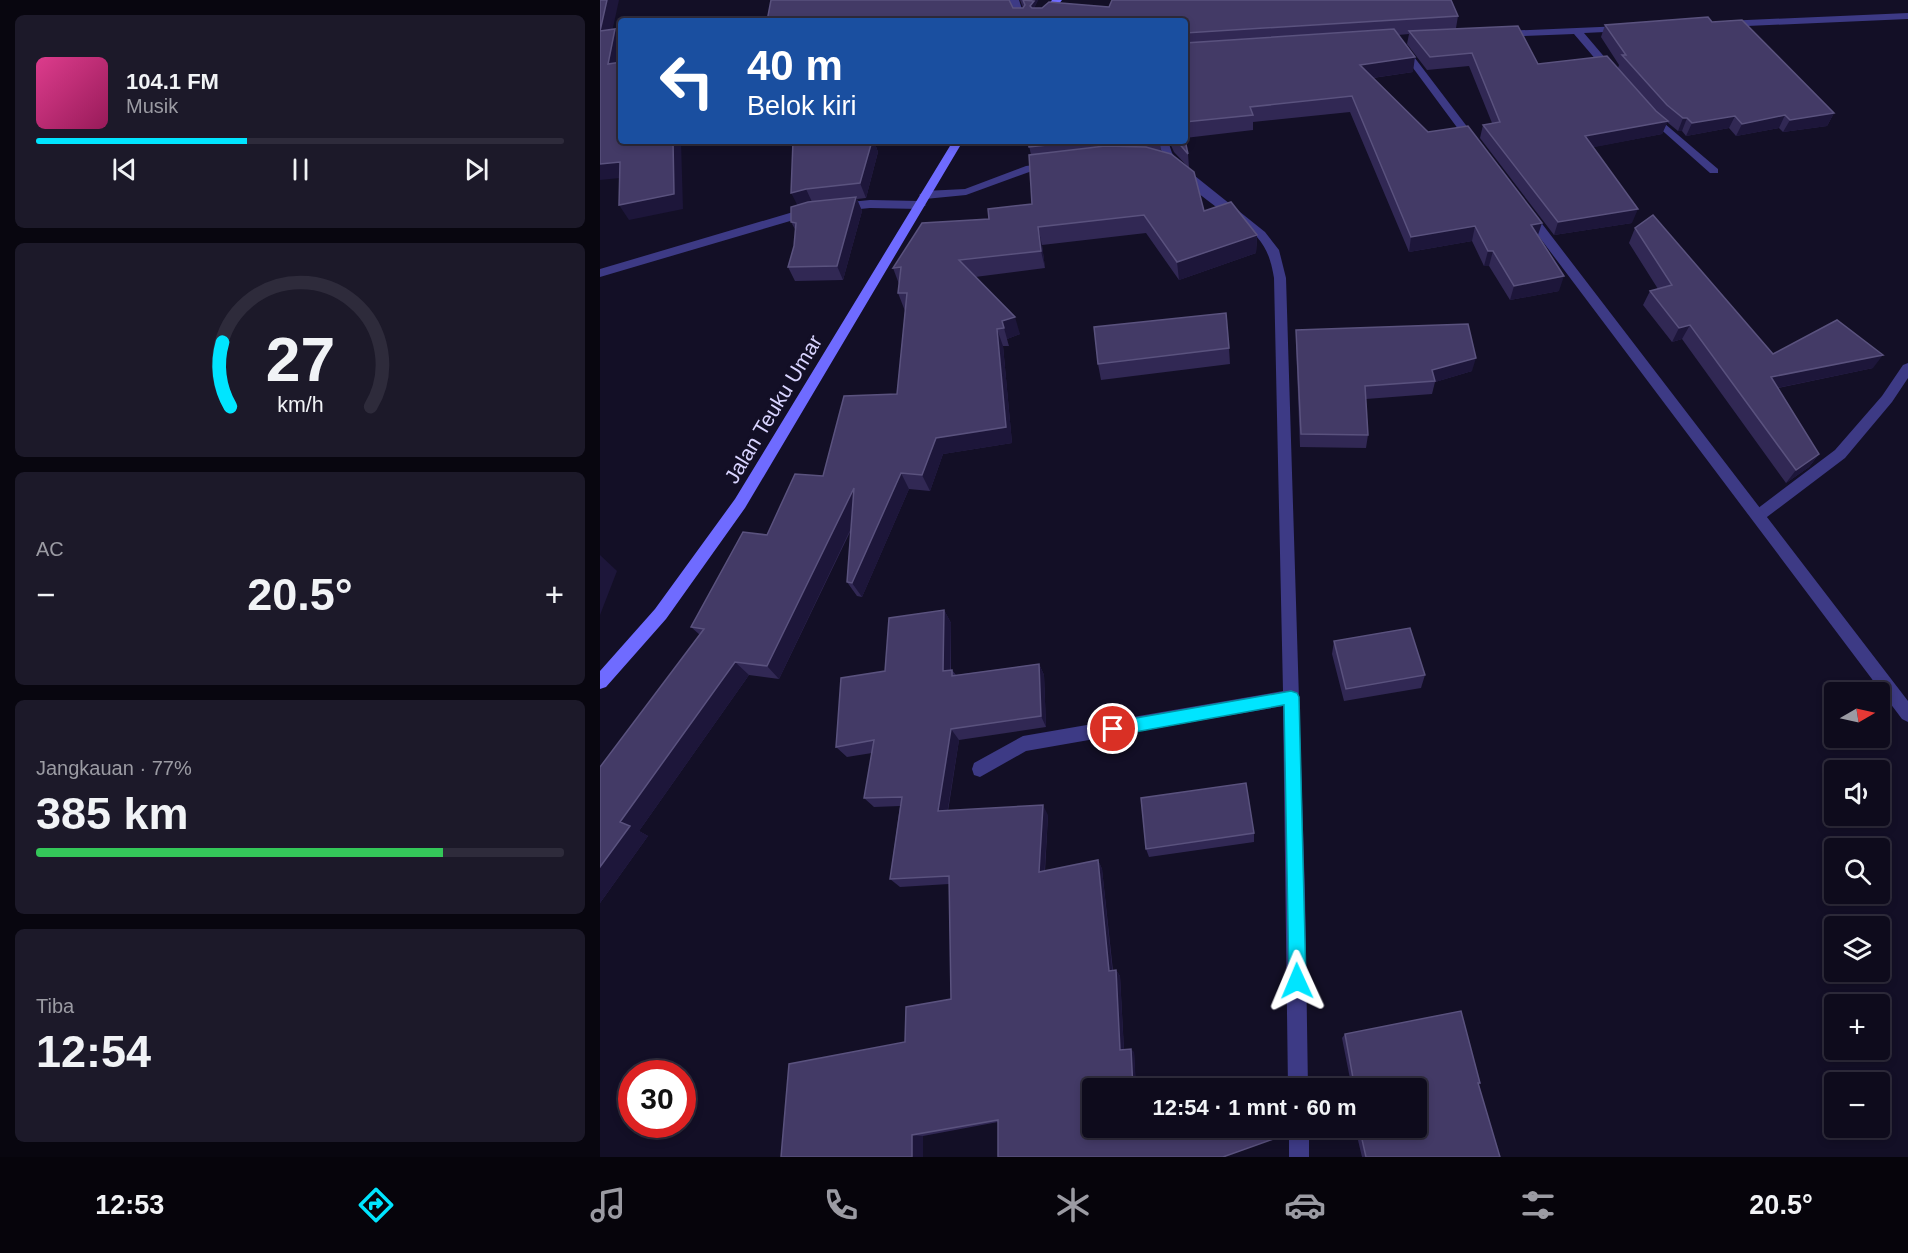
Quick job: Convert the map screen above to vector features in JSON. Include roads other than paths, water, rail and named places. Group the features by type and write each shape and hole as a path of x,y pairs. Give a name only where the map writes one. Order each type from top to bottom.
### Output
{"main road":[{"path":"1042,18 1057,0"},
{"name":"Jalan Teuku Umar","path":"600,682 639,642 687,582 750,490 956,144"}],"street":[{"path":"1014,0 1020,18"},
{"path":"1711,25 1908,16"},
{"path":"1492,35 1633,28"},
{"path":"1577,31 1619,80"},
{"path":"1406,39 1396,39 1479,150"},
{"path":"1644,108 1714,171"},
{"path":"1162,144 1176,167 1258,231 1272,248 1280,278 1299,1078"},
{"path":"1157,162 1176,167"},
{"path":"600,273 813,210 922,200 966,192 1030,168 1063,164"},
{"path":"1520,203 1908,714"},
{"path":"1758,516 1840,454 1887,399 1908,368"},
{"path":"980,769 1023,744 1291,697"},
{"path":"1299,1138 1299,1157"}]}
